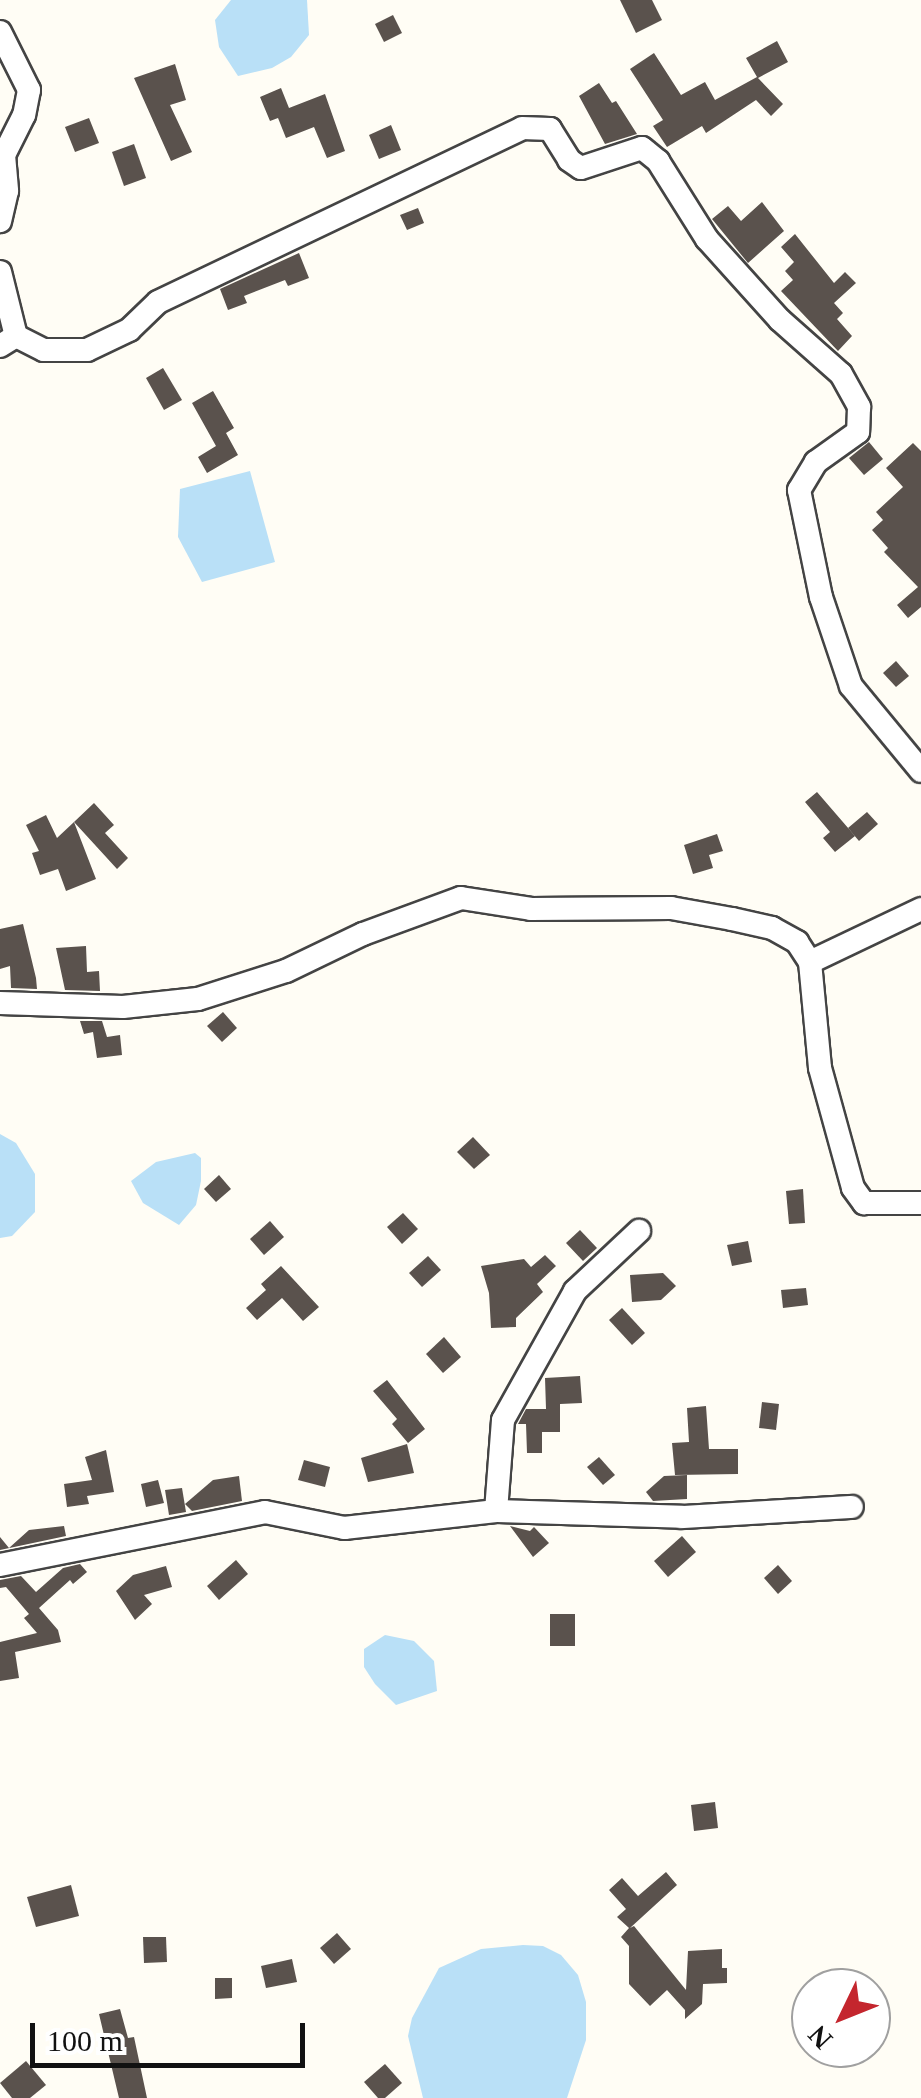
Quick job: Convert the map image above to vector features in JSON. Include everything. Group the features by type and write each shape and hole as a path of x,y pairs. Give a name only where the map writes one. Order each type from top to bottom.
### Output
{"street":[{"path":"0,32 29,90 24,115 4,154 7,191 0,221"},
{"path":"0,272 8,341 44,350 88,350 129,330 158,302 522,128 550,129 569,160 581,168 642,148 658,161 708,239 780,320 841,374 859,407 858,432 816,462 799,490 822,597 851,686 921,771"},
{"path":"0,1003 123,1007 198,999 286,970 362,934 460,898 531,909 671,908 772,928 797,942 810,962 820,1068 852,1188 864,1203 921,1203"},
{"path":"810,962 921,909"},
{"path":"496,1511 503,1420 575,1291 640,1231"},
{"path":"0,1564 264,1512 344,1528 496,1511 682,1517 852,1507"}],"water":[{"path":"231,0 307,0 309,35 291,57 272,68 238,76 219,47 215,20"},
{"path":"250,471 275,562 202,582 178,537 180,489"},
{"path":"0,1134 16,1143 35,1174 35,1212 12,1236 0,1238"},
{"path":"195,1153 201,1158 196,1205 179,1225 143,1203 131,1181 156,1162"},
{"path":"385,1635 414,1641 434,1661 437,1691 396,1705 375,1684 364,1667 364,1649"},
{"path":"543,1946 561,1955 578,1975 586,2002 586,2040 567,2098 423,2098 408,2036 412,2018 439,1968 481,1949"}],"building":[{"path":"620,0 652,0 662,20 636,33"},
{"path":"393,15 402,33 384,42 375,24"},
{"path":"777,41 788,62 758,78 783,104 771,116 756,100 706,133 702,126 667,147 653,126 663,120 630,69 654,53 681,95 705,82 715,100 757,77 746,58"},
{"path":"175,64 186,100 170,105 192,152 171,161 134,78"},
{"path":"599,83 637,134 605,144 579,96"},
{"path":"281,88 289,108 325,94 345,151 327,158 314,127 286,138 278,118 270,121 260,97"},
{"path":"89,118 99,143 75,152 65,127"},
{"path":"391,125 401,150 379,159 369,135"},
{"path":"134,144 146,178 124,186 112,152"},
{"path":"762,202 784,231 748,263 712,219 728,206 741,221"},
{"path":"418,208 424,223 407,230 400,215"},
{"path":"795,234 834,283 845,272 856,283 834,303 843,313 837,319 852,336 838,351 781,291 793,280 785,271 794,262 781,247"},
{"path":"299,253 309,278 288,286 285,280 244,296 247,303 228,310 220,289"},
{"path":"163,368 182,400 164,410 146,378"},
{"path":"213,391 234,428 226,433 238,455 207,473 198,457 216,446 192,403"},
{"path":"869,442 883,459 864,475 849,458"},
{"path":"913,443 921,451 921,607 908,618 897,605 918,587 884,552 888,548 872,530 883,520 876,512 903,487 886,468"},
{"path":"896,661 909,676 896,687 883,673"},
{"path":"817,792 855,836 835,852 823,838 830,832 805,802"},
{"path":"94,803 114,825 105,833 128,858 117,869 74,822"},
{"path":"867,812 878,824 859,841 848,828"},
{"path":"46,815 57,838 74,822 96,879 66,891 58,869 40,875 32,853 39,851 26,825"},
{"path":"717,834 723,851 709,855 713,868 693,874 684,845"},
{"path":"23,924 37,989 11,988 10,966 0,969 0,929"},
{"path":"86,946 87,972 99,971 100,991 65,990 56,948"},
{"path":"223,1012 237,1028 222,1042 207,1026"},
{"path":"80,1021 102,1021 107,1037 120,1035 122,1055 97,1058 93,1032 84,1034"},
{"path":"473,1137 490,1155 474,1169 457,1152"},
{"path":"219,1175 231,1189 216,1202 204,1189"},
{"path":"803,1189 805,1223 789,1224 786,1191"},
{"path":"403,1213 418,1229 402,1244 387,1227"},
{"path":"270,1221 284,1237 264,1255 250,1239"},
{"path":"580,1230 597,1248 583,1261 566,1243"},
{"path":"748,1241 752,1262 732,1266 727,1245"},
{"path":"545,1255 556,1266 537,1284 543,1292 516,1318 516,1327 491,1328 489,1293 481,1266 524,1259 531,1267"},
{"path":"428,1256 441,1270 422,1287 409,1273"},
{"path":"281,1266 319,1307 303,1321 282,1298 257,1320 246,1308 266,1290 261,1284"},
{"path":"663,1273 676,1286 661,1300 632,1302 630,1275"},
{"path":"806,1288 808,1305 783,1308 781,1290"},
{"path":"622,1308 645,1333 632,1345 609,1320"},
{"path":"444,1337 461,1357 443,1373 426,1354"},
{"path":"580,1376 582,1403 560,1404 560,1432 542,1432 542,1453 527,1453 526,1424 518,1424 526,1409 546,1409 545,1378"},
{"path":"387,1380 425,1429 408,1443 392,1424 397,1419 373,1391"},
{"path":"762,1402 779,1404 776,1430 759,1428"},
{"path":"706,1406 709,1449 738,1449 738,1474 675,1475 672,1443 689,1442 687,1408"},
{"path":"407,1444 414,1473 368,1482 361,1458"},
{"path":"106,1450 114,1492 87,1496 89,1504 67,1507 64,1484 92,1480 85,1457"},
{"path":"599,1457 615,1475 603,1485 587,1467"},
{"path":"304,1460 330,1467 325,1487 298,1480"},
{"path":"687,1475 687,1499 653,1501 646,1492 664,1476"},
{"path":"239,1476 242,1501 192,1511 185,1504 213,1480"},
{"path":"158,1480 164,1503 146,1507 141,1484"},
{"path":"182,1488 186,1512 169,1515 165,1490"},
{"path":"64,1526 66,1536 0,1550 0,1537 9,1548 29,1530"},
{"path":"510,1526 530,1531 534,1527 549,1543 533,1557"},
{"path":"682,1536 696,1552 668,1577 654,1561"},
{"path":"236,1560 248,1574 219,1600 207,1586"},
{"path":"80,1564 87,1572 73,1584 70,1580 39,1608 58,1630 61,1642 15,1652 19,1678 0,1681 0,1642 37,1633 24,1618 29,1614 6,1587 0,1588 0,1580 21,1576 36,1592 63,1568"},
{"path":"778,1565 792,1581 778,1594 764,1578"},
{"path":"166,1566 172,1587 144,1595 152,1604 135,1620 116,1591 133,1575"},
{"path":"550,1614 575,1614 575,1646 550,1646"},
{"path":"715,1802 718,1828 694,1831 691,1805"},
{"path":"666,1872 677,1885 630,1928 634,1926 686,1990 688,1951 722,1949 722,1968 727,1968 727,1983 703,1984 702,2004 685,2019 685,2010 667,1990 650,2006 629,1984 629,1946 621,1937 629,1928 617,1917 626,1909 609,1890 622,1878 638,1896"},
{"path":"71,1885 79,1916 36,1927 27,1897"},
{"path":"337,1933 351,1949 334,1964 320,1948"},
{"path":"143,1937 166,1937 167,1962 144,1963"},
{"path":"292,1959 297,1982 266,1988 261,1966"},
{"path":"215,1978 232,1978 232,1998 215,1999"},
{"path":"120,2009 128,2038 134,2037 147,2098 119,2098 99,2014"},
{"path":"26,2061 46,2085 30,2098 12,2098 0,2083"},
{"path":"385,2064 402,2083 385,2098 378,2098 364,2082"}]}
